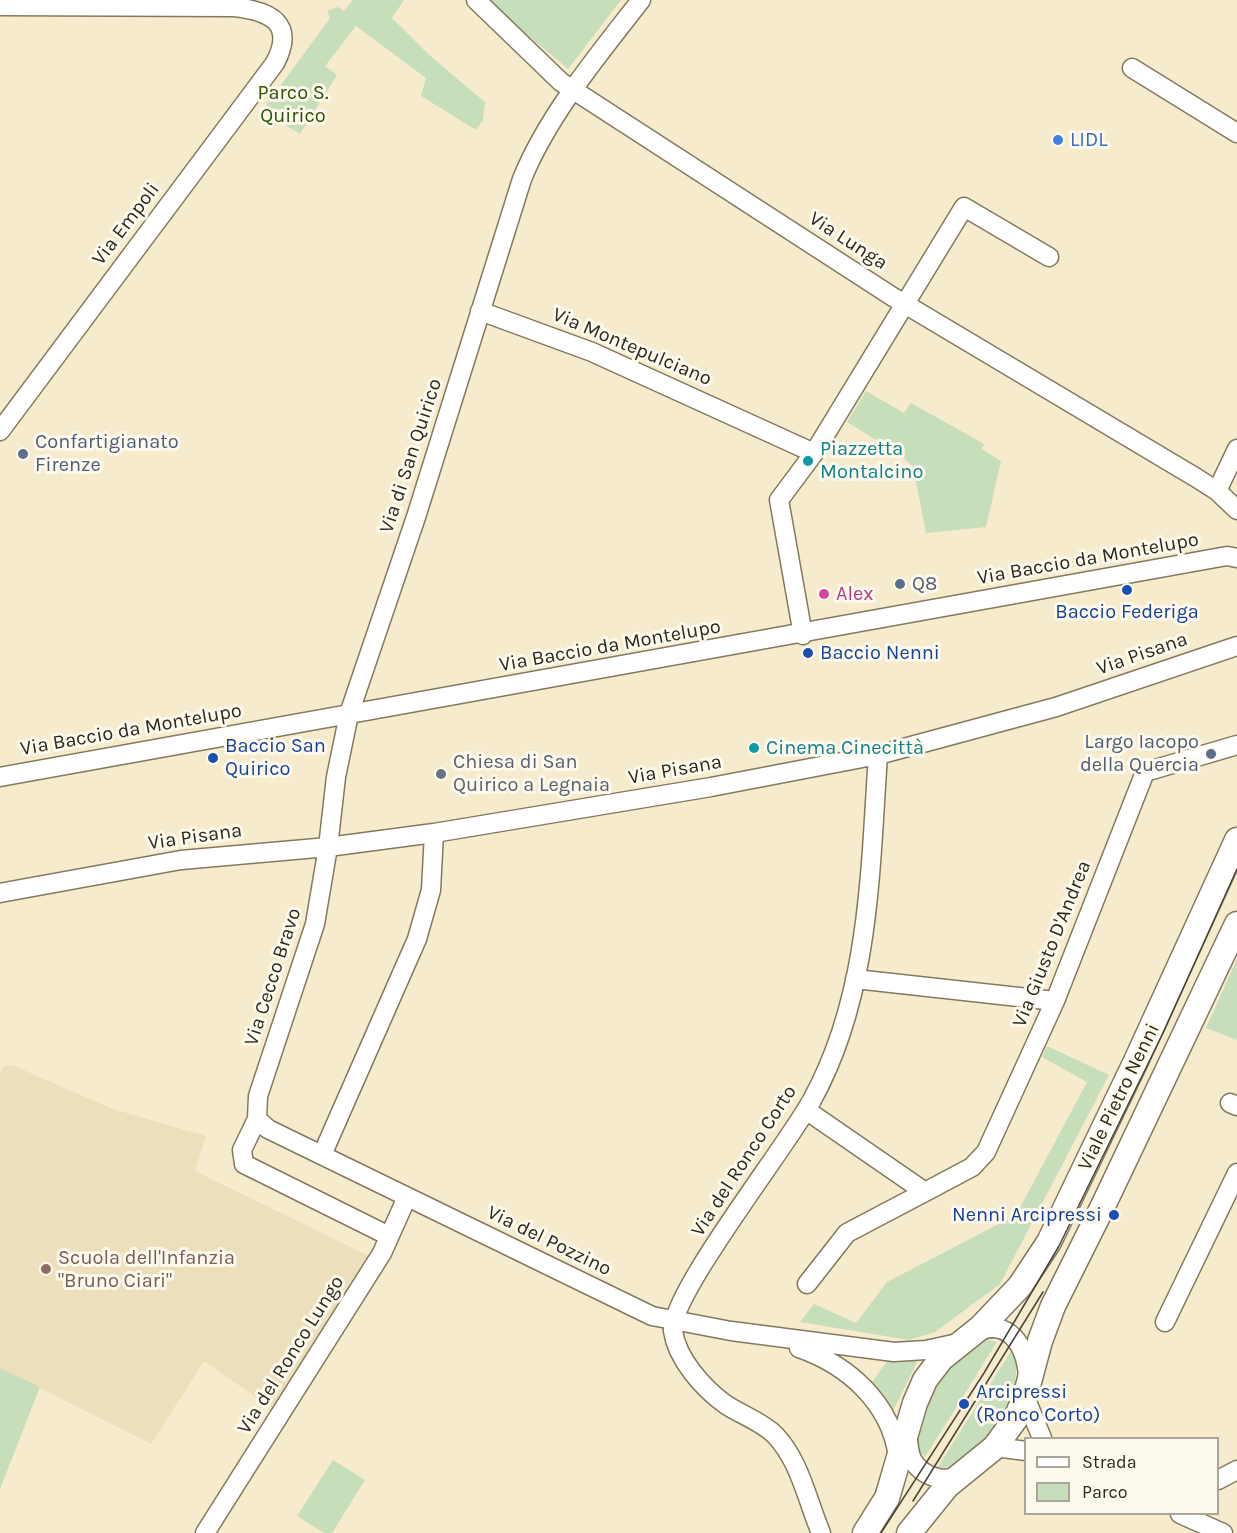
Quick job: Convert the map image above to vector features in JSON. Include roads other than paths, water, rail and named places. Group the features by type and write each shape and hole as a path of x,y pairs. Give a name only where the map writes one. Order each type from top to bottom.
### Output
{"main road":[{"name":"Viale Pietro Nenni","path":"865,1533 887,1498 915,1403 925,1380 941,1359 966,1339 1020,1286 1049,1242 1136,1061 1237,840"},
{"name":"Viale Pietro Nenni","path":"909,1533 939,1494 995,1448 1016,1418 1057,1296 1103,1206 1237,924"}],"street":[{"name":"Via Lunga","path":"476,0 561,82 574,91 904,303 1216,491 1237,510"},
{"name":"Via di San Quirico","path":"328,847 336,777 349,714 416,517 527,166 574,91 641,0"},
{"name":"Via Empoli","path":"0,6 243,8 260,11 274,18 282,32 283,41 275,63 0,431"},
{"path":"1132,68 1237,133"},
{"path":"803,634 780,500 814,453 964,207 1049,257"},
{"name":"Via Montepulciano","path":"480,311 592,351 766,428 814,453"},
{"path":"1216,491 1237,449"},
{"name":"Via Lunga","path":"1216,491 1237,494"},
{"name":"Via Baccio da Montelupo","path":"0,777 1234,555"},
{"name":"Via Pisana","path":"0,892 182,860 328,847 434,833 711,788 878,755 1056,707 1237,646"},
{"name":"Via Giusto D'Andrea","path":"807,1284 847,1233 972,1167 986,1152 1055,1000 1145,772 1237,745"},
{"name":"Via del Ronco Corto","path":"672,1321 722,1234 777,1158 806,1110 841,1035 861,953 868,895 878,755"},
{"path":"322,1155 417,939 431,890 434,833"},
{"name":"Via Cecco Bravo","path":"328,847 315,924 258,1096 257,1119 242,1150 243,1164 389,1236"},
{"path":"855,979 1055,1000"},
{"path":"806,1110 925,1192"},
{"name":"Via del Pozzino","path":"257,1119 268,1129 652,1316 766,1336 902,1352 966,1339"},
{"path":"1165,1322 1237,1173"},
{"name":"Via del Ronco Lungo","path":"205,1533 380,1255 407,1197"},
{"path":"672,1321 675,1342 686,1363 698,1378 725,1404 768,1429 782,1444 798,1471 821,1533"},
{"path":"966,1339 994,1328 1016,1339 1025,1355 1027,1389 1042,1437"},
{"name":"Via del Pozzino","path":"766,1336 825,1358 865,1388 883,1414 894,1439 899,1459"},
{"name":"Viale Pietro Nenni","path":"907,1431 910,1454 917,1466 939,1479 959,1476"},
{"path":"995,1448 1024,1451"},
{"path":"1219,1479 1237,1470"},
{"path":"1181,1515 1223,1533"}],"tram line":[{"path":"881,1533 984,1373 1059,1246 1164,1031 1237,869"},
{"path":"913,1501 1043,1292"}],"place":[{"name":"LIDL","path":"1058,140"},
{"name":"Confartigianato Firenze","path":"23,454"},
{"name":"Piazzetta Montalcino","path":"808,461"},
{"name":"Q8","path":"900,584"},
{"name":"Baccio Federiga","path":"1127,590"},
{"name":"Alex","path":"824,594"},
{"name":"Baccio Nenni","path":"808,653"},
{"name":"Cinema Cinecittà","path":"754,748"},
{"name":"Largo Iacopo della Quercia","path":"1211,754"},
{"name":"Baccio San Quirico","path":"213,758"},
{"name":"Chiesa di San Quirico a Legnaia","path":"441,774"},
{"name":"Nenni Arcipressi","path":"1114,1215"},
{"name":"Scuola dell'Infanzia \"Bruno Ciari\"","path":"46,1269"},
{"name":"Arcipressi (Ronco Corto)","path":"964,1404"}],"park label":[{"name":"Parco S. Quirico","path":"293,104"}]}
